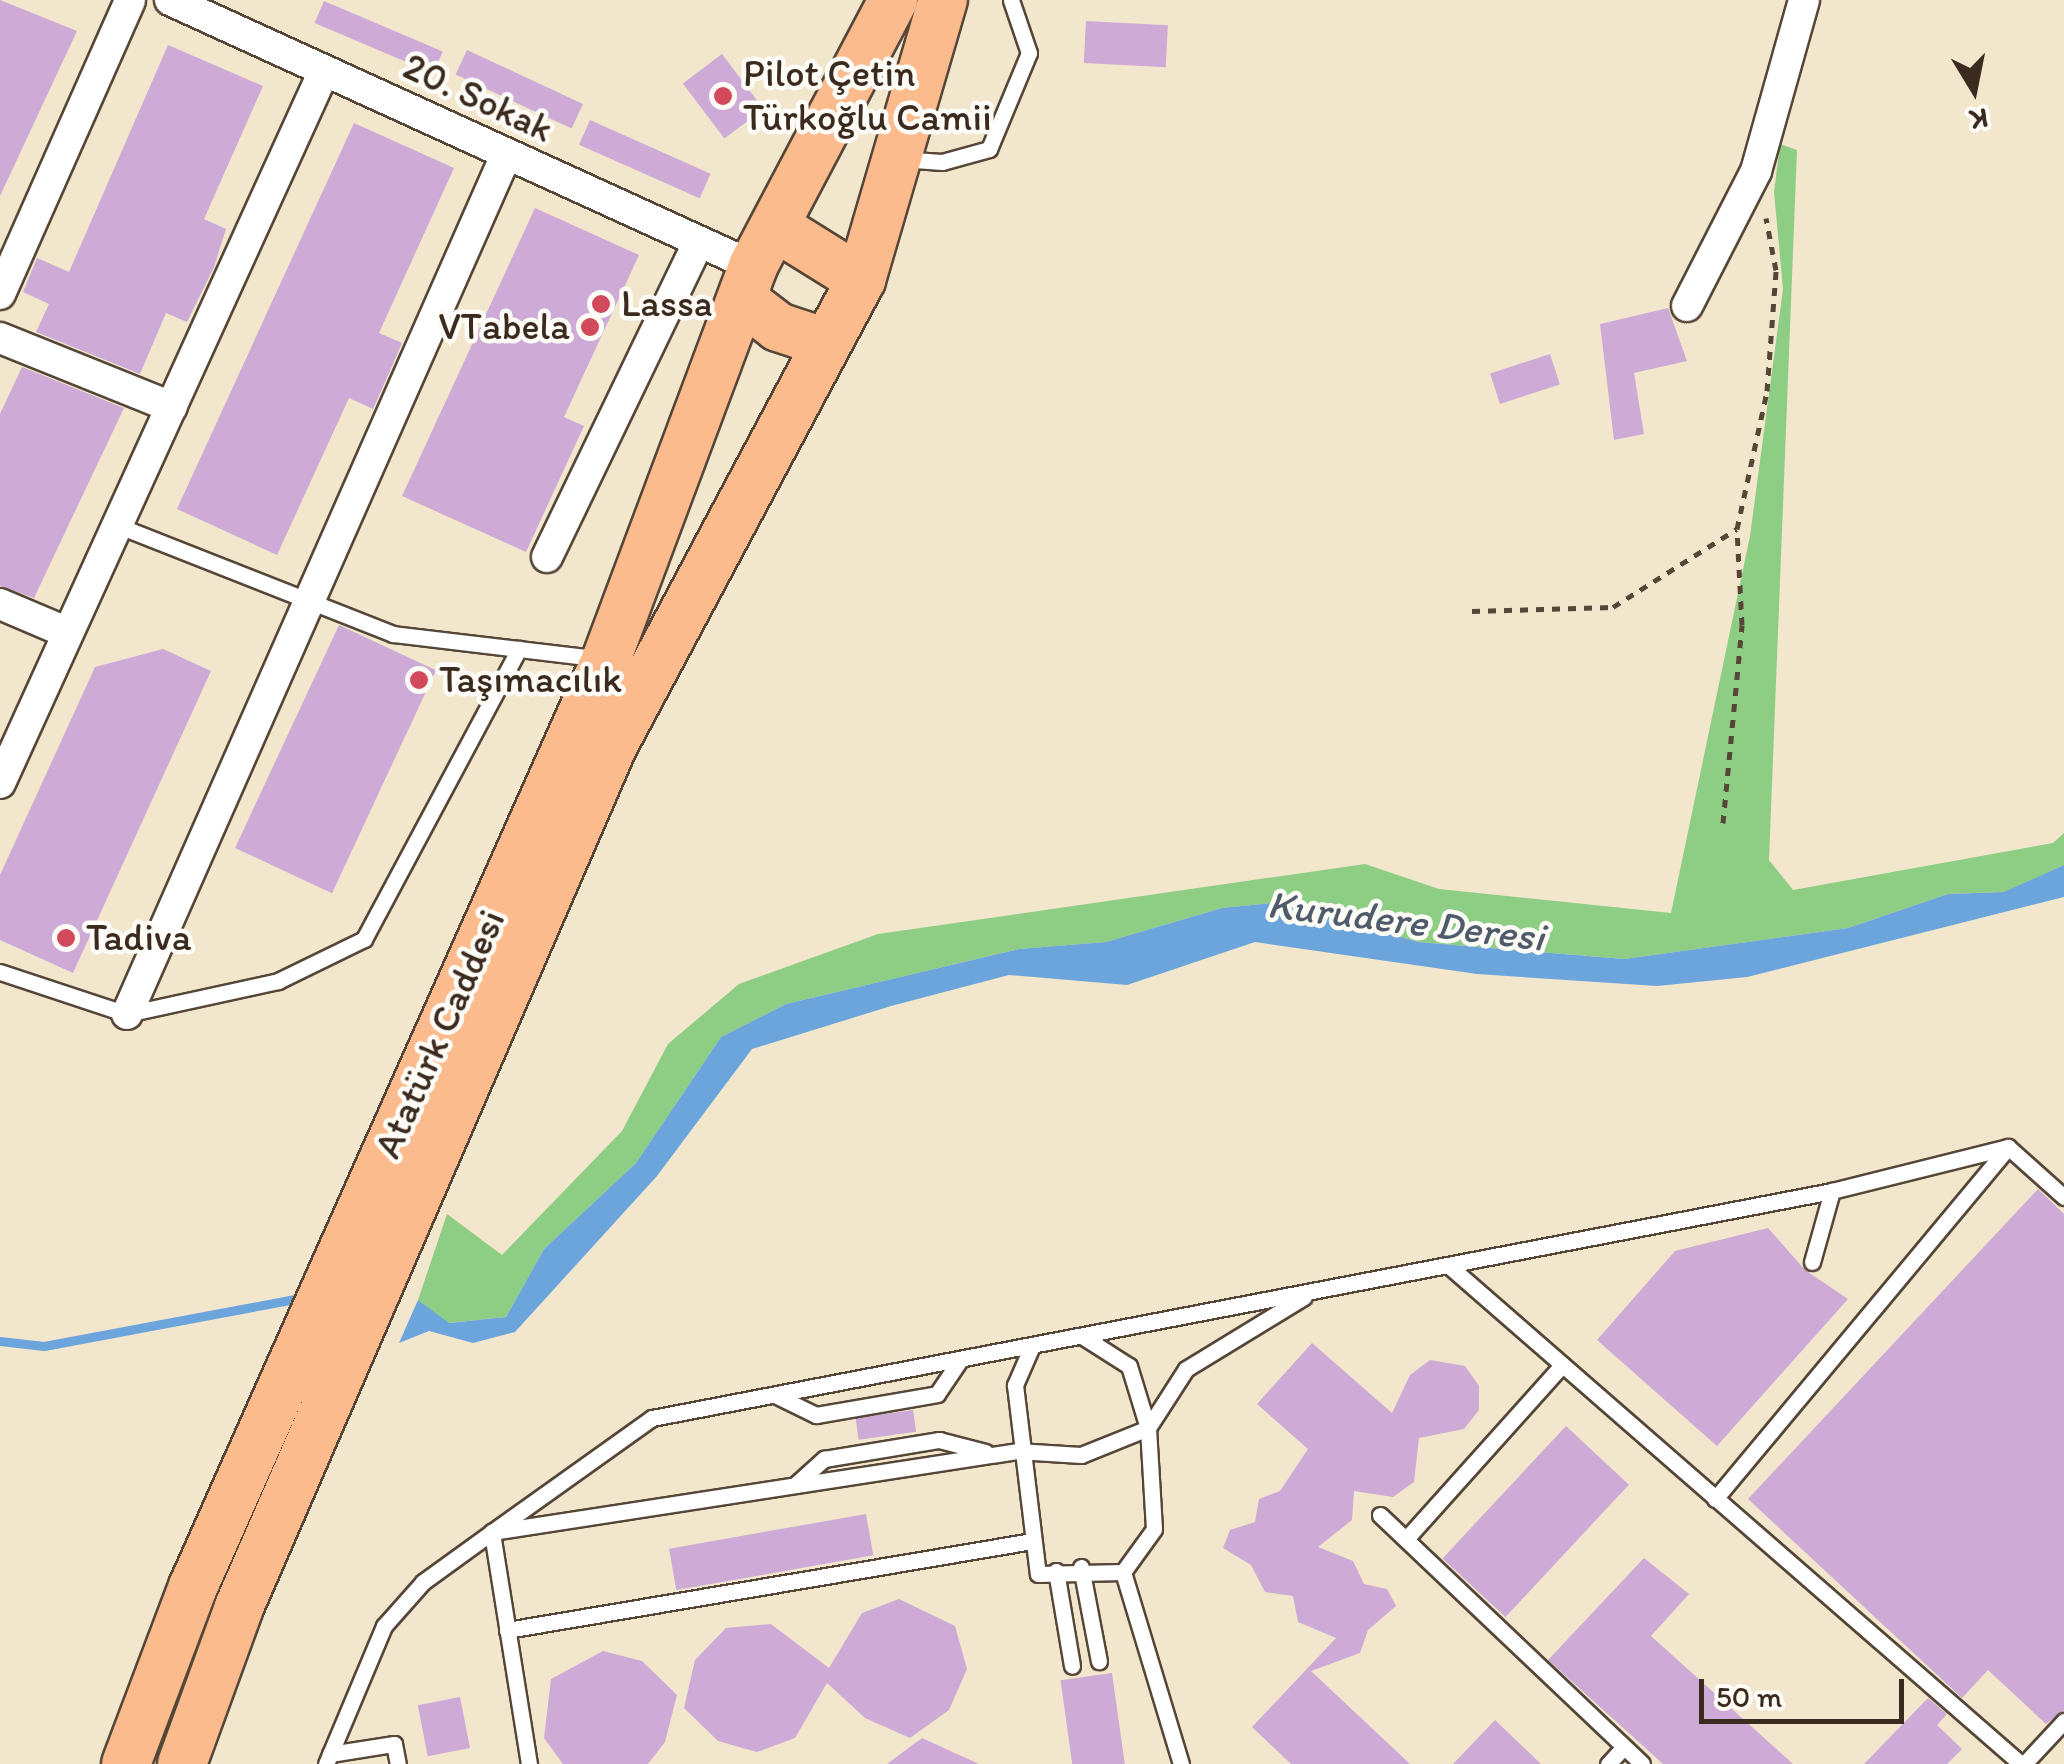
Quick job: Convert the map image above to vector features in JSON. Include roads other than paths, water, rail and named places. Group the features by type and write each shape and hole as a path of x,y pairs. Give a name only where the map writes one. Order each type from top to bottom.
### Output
{"main road":[{"name":"Atatürk Caddesi","path":"182,1764 329,1340 606,660 757,264 892,0"},
{"path":"826,343 778,327 757,264 862,280 944,0"},
{"name":"Atatürk Caddesi","path":"356,1278 613,745 862,280"},
{"name":"Atatürk Caddesi","path":"126,1764 193,1587 329,1340"}],"street":[{"path":"0,294 7,258 130,0"},
{"path":"1686,306 1756,171 1804,0"},
{"name":"20. Sokak","path":"182,3 698,243 757,264"},
{"path":"0,783 114,524 172,407 324,71"},
{"path":"127,1014 304,601 506,155"},
{"path":"547,557 698,243"},
{"path":"0,338 172,407"},
{"path":"0,604 66,632"}],"lane":[{"path":"897,159 942,162 988,150 1029,53 1010,0"},
{"path":"114,524 392,634 606,660"},
{"path":"0,972 127,1014 278,982 364,939 519,649"},
{"path":"329,1761 384,1626 423,1582 652,1418 1832,1190 2008,1146"},
{"path":"2008,1146 2064,1197"},
{"path":"1714,1499 2008,1146"},
{"path":"1812,1262 1832,1190"},
{"path":"1448,1265 2023,1764 2064,1721"},
{"path":"492,1532 994,1454 1017,1451 1081,1455 1148,1428 1186,1369 1316,1290"},
{"path":"1082,1336 1129,1366 1148,1428 1154,1529 1123,1572"},
{"path":"1032,1346 1014,1385 1017,1451 1038,1574 1082,1567 1123,1572"},
{"path":"775,1395 816,1415 937,1394 960,1360"},
{"path":"1406,1539 1562,1365"},
{"path":"795,1485 824,1459 939,1440 994,1454"},
{"path":"1380,1515 1642,1764"},
{"path":"492,1532 528,1764"},
{"path":"508,1630 1032,1541"},
{"path":"1082,1567 1099,1660"},
{"path":"1056,1571 1072,1666"},
{"path":"1123,1572 1181,1764"},
{"path":"329,1761 394,1744 398,1764"},
{"path":"1608,1764 1622,1748"}],"water":[{"path":"2064,865 2064,897 1747,977 1657,986 1477,974 1255,942 1127,985 1009,975 891,1006 752,1049 657,1176 515,1332 473,1343 429,1331 399,1343 418,1300 449,1323 506,1317 544,1249 636,1163 721,1037 786,1004 1019,949 1106,942 1222,908 1281,902 1418,942 1624,959 1848,928 1948,894 2004,892"}],"waterway":[{"name":"Kurudere Deresi","path":"0,1341 44,1346 294,1299"}],"place":[{"name":"Pilot Çetin Türkoğlu Camii","path":"723,96"},
{"name":"Lassa","path":"601,304"},
{"name":"VTabela","path":"590,327"},
{"name":"Taşımacılık","path":"419,680"},
{"name":"Tadiva","path":"66,938"}]}
